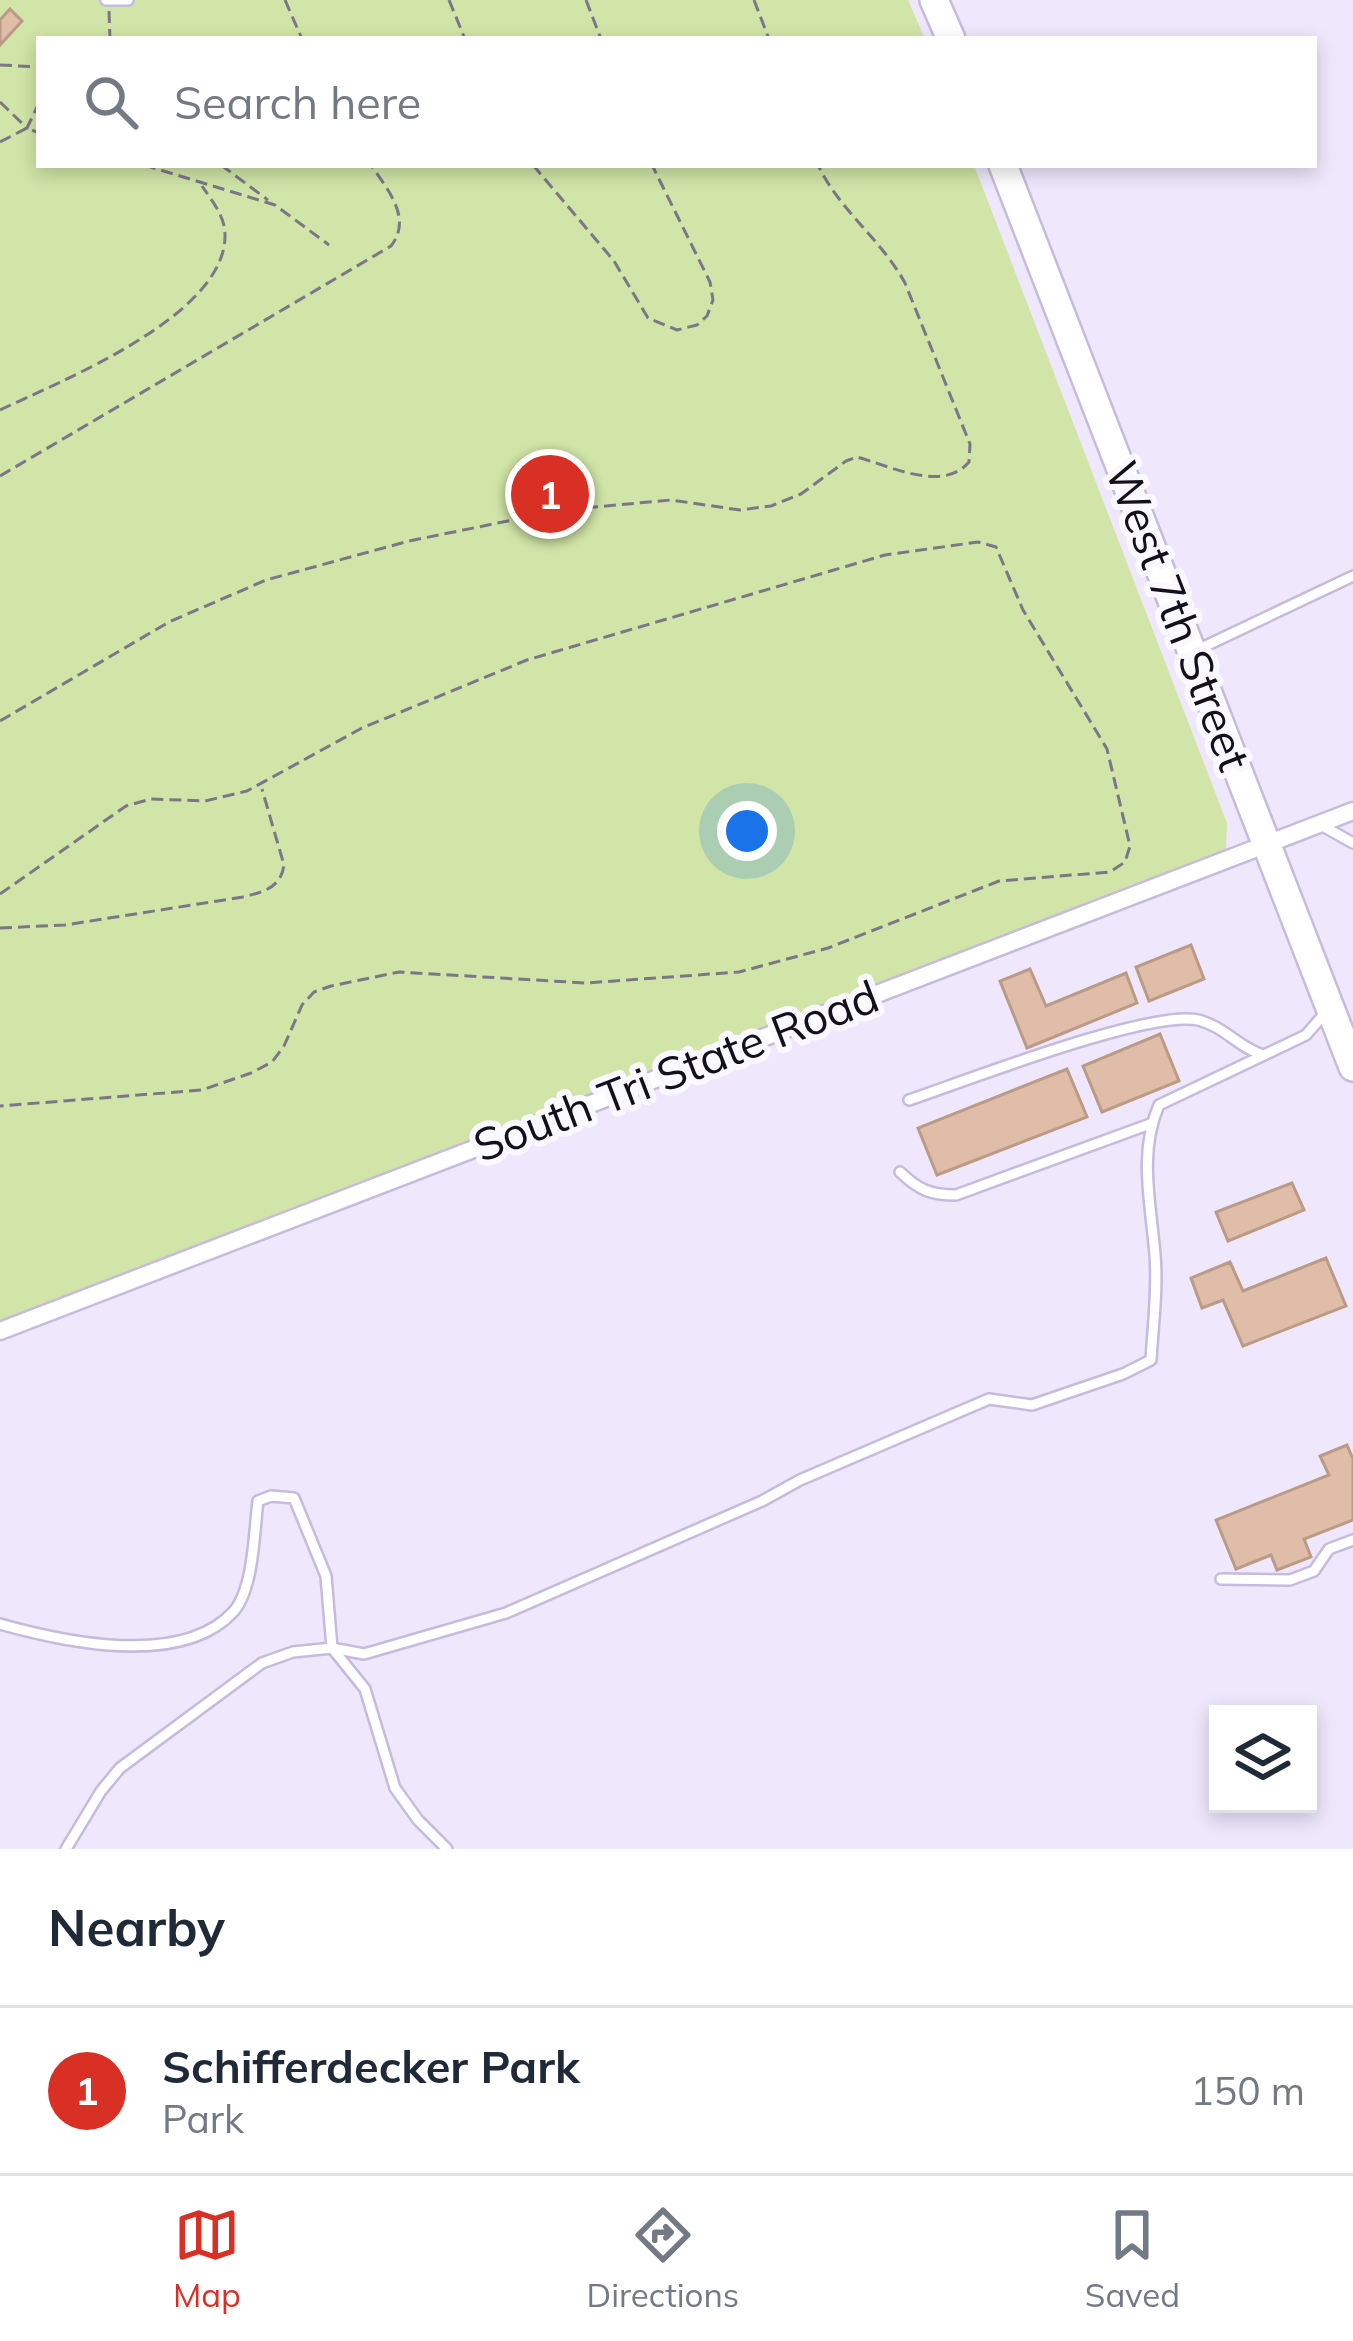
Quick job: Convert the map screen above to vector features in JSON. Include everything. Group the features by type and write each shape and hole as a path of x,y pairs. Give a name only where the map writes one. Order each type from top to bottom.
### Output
{"main road":[{"path":"934,0 951,36"},
{"name":"West 7th Street","path":"1004,168 1353,1067"}],"street":[{"name":"South Tri State Road","path":"0,1331 1353,811"}],"lane":[{"path":"107,0 128,0"},
{"path":"1192,653 1353,576"},
{"path":"1319,824 1353,843"},
{"path":"66,1849 120,1768 262,1663 293,1652 332,1648 364,1654 506,1613 989,1399 1032,1405 1151,1360 1155,1289 1148,1201 1150,1124 1159,1105 1306,1035 1330,1007"},
{"path":"909,1100 1096,1038 1192,1018 1213,1024 1251,1052 1263,1055"},
{"path":"900,1172 918,1189 956,1196 1150,1124"},
{"path":"0,1624 56,1640 188,1642 235,1610 250,1568 258,1501 271,1496 294,1498 326,1576 332,1648 364,1689 395,1788 447,1849"},
{"path":"1221,1579 1290,1580 1313,1571 1329,1549 1353,1540"}],"path":[{"path":"107,0 110,36"},
{"path":"285,0 301,36"},
{"path":"449,0 464,36"},
{"path":"586,0 600,36"},
{"path":"754,0 768,36"},
{"path":"0,65 36,67"},
{"path":"0,102 36,132"},
{"path":"0,142 27,128 36,109"},
{"path":"150,168 274,205"},
{"path":"225,168 329,245"},
{"path":"0,476 391,246 400,231 400,213 373,168"},
{"path":"536,168 614,261 648,318 667,328 687,328 707,316 713,291 653,168"},
{"path":"0,721 126,646 224,597 266,580 409,541 604,505 671,500 754,510 801,494 851,458 929,476 957,473 969,462 970,444 904,283 890,260 845,211 820,168"},
{"path":"0,410 118,353 201,290 219,266 225,242 221,217 202,186"},
{"path":"0,894 126,806 152,800 205,801 262,785 362,728 527,660 885,555 987,543 996,547 1023,610 1107,749 1129,855 1118,868 1101,875 986,885 828,948 739,972 603,983 381,974 314,992 302,1005 278,1056 233,1081 202,1090 0,1106"},
{"path":"0,928 65,925 270,889 282,877 284,865 262,785"}],"green space":[{"path":"0,0 908,0 924,36 36,36 36,168 975,168 1227,823 1226,847 1220,856 0,1324"}],"building":[{"path":"10,9 22,21 0,45 0,20"},
{"path":"1191,945 1204,979 1149,1001 1136,967"},
{"path":"1030,969 1046,1006 1126,973 1137,1003 1027,1048 1000,981"},
{"path":"1160,1034 1179,1081 1102,1112 1083,1066"},
{"path":"1067,1069 1087,1117 937,1175 918,1128"},
{"path":"1292,1183 1304,1210 1228,1241 1216,1212"},
{"path":"1326,1258 1346,1306 1243,1346 1223,1300 1202,1308 1191,1278 1230,1262 1243,1291"},
{"path":"1347,1445 1353,1459 1353,1520 1304,1539 1311,1557 1277,1570 1271,1555 1236,1569 1216,1520 1329,1475 1320,1456"}],"place":[{"name":"Schifferdecker Park","path":"550,494"}]}
